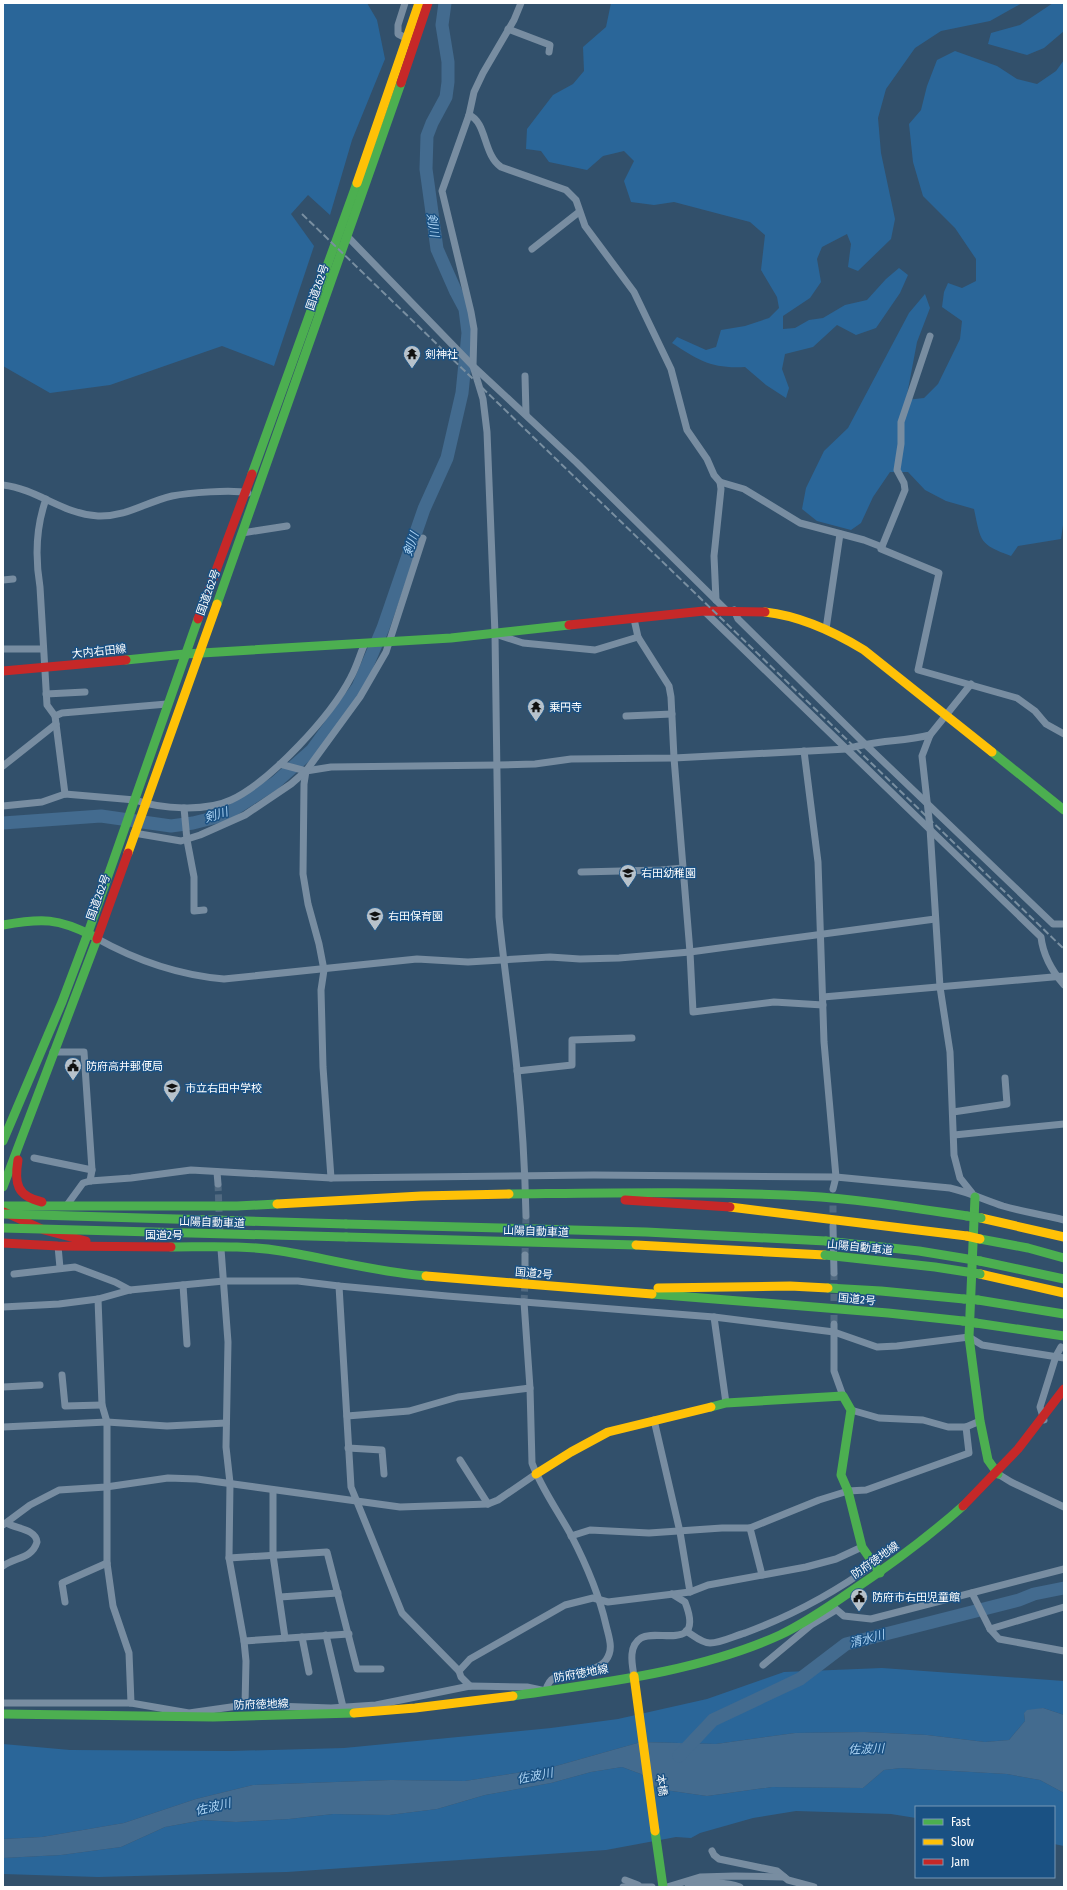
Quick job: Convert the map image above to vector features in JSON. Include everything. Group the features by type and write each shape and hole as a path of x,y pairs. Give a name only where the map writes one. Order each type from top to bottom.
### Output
{"main road":[{"name":"国道262号","path":"3,1141 62,1002 88,933 126,828 167,704 381,115 419,3"},
{"name":"国道262号","path":"3,1187 96,938 256,495 347,236 372,170 428,3"},
{"name":"大内右田線","path":"3,671 185,654 495,634 704,610 730,610 782,614 810,622 826,629 845,638 864,650 1064,810"},
{"path":"3,925 50,919 62,921 96,938"},
{"path":"20,1139 20,1151 16,1169 16,1184 18,1188 24,1195 35,1201 57,1205"},
{"path":"3,1206 237,1206 421,1196 654,1192 806,1196 882,1203 981,1218 1064,1237"},
{"path":"548,1194 570,1198 652,1201 732,1207 846,1220 967,1236 1028,1248 1064,1258"},
{"path":"975,1197 969,1337 980,1421 988,1460 998,1474"},
{"path":"3,1210 20,1222 56,1235 115,1246"},
{"name":"山陽自動車道","path":"3,1214 628,1231 826,1241 980,1261 1064,1279"},
{"name":"山陽自動車道","path":"3,1228 628,1245 825,1255 935,1267 980,1274 1064,1293"},
{"name":"国道2号","path":"3,1243 58,1246 230,1247 280,1251 363,1268 422,1276 888,1313 963,1321 1064,1336"},
{"path":"577,1288 790,1286 881,1291 978,1300 1064,1314"},
{"name":"防府徳地線","path":"3,1714 189,1715 245,1717 454,1704 546,1691 634,1676 696,1662 752,1646 781,1634 834,1607 916,1547 964,1506 998,1474 1023,1447 1044,1420 1064,1389"},
{"path":"536,1474 571,1452 608,1432 654,1420 726,1403 843,1396 851,1410 842,1475 848,1491 862,1547 880,1573"},
{"name":"本橋","path":"634,1676 663,1887"}],"street":[{"path":"405,3 398,25 398,34 406,38"},
{"path":"521,3 477,86 469,115 442,191 472,318 474,329 473,366 483,399 487,432 495,634 499,917 517,1071 525,1177 526,1216"},
{"path":"508,29 550,45 549,52"},
{"path":"469,115 473,117 478,124 490,155 495,163 501,167 566,190 576,200 585,226 634,292 671,369 682,419 687,430 707,459 714,475 720,482 722,489 714,556 716,600"},
{"path":"532,249 579,212"},
{"path":"347,236 473,366 526,414 716,600 730,610 864,744 1053,924 1064,924"},
{"path":"882,547 905,490 904,483 897,470 901,444 901,422 930,336"},
{"path":"525,376 526,414"},
{"path":"720,482 744,489 800,524 864,540 882,547 881,549 940,574 918,670 1017,698 1035,710 1046,724 1064,734"},
{"path":"3,485 25,490 70,511 100,516 121,514 171,496 234,491 256,495"},
{"path":"46,499 40,516 37,568 40,587 42,648 47,705 55,716 65,794"},
{"path":"242,533 287,526"},
{"path":"826,629 840,534"},
{"path":"134,832 163,839 181,841 187,840 245,815 291,784 360,697 376,672 423,538"},
{"path":"3,580 13,579"},
{"path":"704,610 1041,937 1042,950 1061,977 1064,985"},
{"path":"634,619 638,637 669,686 690,952 693,1012 774,1002 823,1005"},
{"path":"495,634 522,643 595,650 638,637"},
{"path":"3,806 42,802 65,794 144,805 184,808 207,807 230,801 249,789 282,764 309,734 336,702 352,676 367,643"},
{"path":"3,648 42,648"},
{"path":"971,684 930,736 922,756 930,828 940,987 950,1052 954,1155 960,1178 975,1197"},
{"path":"46,694 85,692"},
{"path":"55,716 62,714 167,704"},
{"path":"626,716 672,714"},
{"path":"3,766 56,724"},
{"path":"282,764 303,770 331,767 535,764 571,759 674,758 847,749 864,744 930,736"},
{"path":"804,751 818,862 825,1057 836,1177 833,1189"},
{"path":"303,770 303,874 308,904 319,944 324,970 321,990 322,1067 331,1178"},
{"path":"184,808 187,840 194,877 194,911 204,910"},
{"path":"581,872 683,868"},
{"path":"96,938 138,960 204,978 224,980 417,959 468,962 550,957 580,959 619,958 690,952 935,919"},
{"path":"823,997 1061,977"},
{"path":"517,1071 572,1065 572,1040 632,1038"},
{"path":"54,1052 84,1052 92,1170 90,1181"},
{"path":"953,1112 1007,1104 1005,1078"},
{"path":"954,1135 1064,1124"},
{"path":"34,1158 92,1170"},
{"path":"67,1205 83,1183 90,1181 131,1178 191,1170 331,1178 726,1175 836,1177 950,1188 965,1191 975,1197 1006,1206 1064,1220"},
{"path":"217,1172 218,1184"},
{"path":"833,1226 834,1273"},
{"path":"58,1246 60,1268"},
{"path":"221,1249 228,1342 226,1447 230,1484 229,1558 244,1641 246,1661 245,1705"},
{"path":"525,1255 525,1277"},
{"path":"14,1274 75,1267 115,1282 130,1290"},
{"path":"3,1307 59,1304 98,1299 130,1290 224,1281 298,1281 339,1286 714,1317 834,1332 877,1347 969,1337 982,1345 1064,1358"},
{"path":"183,1285 187,1344"},
{"path":"339,1286 351,1487 402,1613 460,1671 462,1677 470,1686"},
{"path":"98,1299 102,1405 107,1422 107,1563 114,1606 129,1653 131,1704"},
{"path":"3,1703 131,1704 189,1715 245,1705 331,1708 344,1710 470,1686 519,1687 546,1691 547,1684 554,1677 595,1668 602,1665 611,1647 600,1601 571,1536 536,1474 532,1463 530,1388 524,1302"},
{"path":"714,1317 726,1403"},
{"path":"834,1324 834,1371 843,1396"},
{"path":"1044,1420 1040,1407 1056,1356 1061,1347"},
{"path":"62,1375 65,1406 102,1405"},
{"path":"3,1387 40,1385"},
{"path":"347,1416 409,1411 458,1397 530,1388"},
{"path":"851,1410 879,1418 923,1420 948,1427 966,1427 980,1421"},
{"path":"654,1420 680,1532 690,1592"},
{"path":"3,1427 107,1422 167,1426 226,1423"},
{"path":"571,1536 590,1530 649,1533 722,1528 750,1528 793,1510 848,1491 866,1490 969,1453 966,1427"},
{"path":"348,1448 382,1450 384,1474"},
{"path":"460,1460 488,1504"},
{"path":"5,1524 30,1505 59,1490 106,1487 168,1478 197,1479 356,1502 419,1508 488,1504 498,1500 536,1474"},
{"path":"998,1474 1064,1507"},
{"path":"273,1490 273,1555 285,1638"},
{"path":"3,1566 9,1562 27,1556 35,1548 37,1542 37,1539 30,1532 5,1524"},
{"path":"750,1528 762,1575"},
{"path":"460,1671 470,1659 565,1605 593,1598 608,1602 690,1592 708,1585 836,1559 862,1547"},
{"path":"229,1558 327,1552 357,1669 381,1669"},
{"path":"65,1602 62,1583 107,1563"},
{"path":"686,1631 704,1642 711,1643 728,1639 772,1623 820,1600 851,1581 874,1564"},
{"path":"763,1665 834,1607 844,1616 871,1619 1064,1569"},
{"path":"280,1597 338,1593"},
{"path":"972,1593 988,1627 999,1639 1064,1651"},
{"path":"634,1676 632,1653 634,1646 640,1639 646,1636 680,1635 686,1631 689,1624 685,1602 672,1594"},
{"path":"988,1627 1064,1607"},
{"path":"244,1641 349,1634"},
{"path":"326,1635 344,1710"},
{"path":"302,1637 309,1672"},
{"path":"712,1851 719,1859 777,1871 788,1880 814,1887"},
{"path":"682,1884 700,1877 784,1877"},
{"path":"667,1887 682,1884 715,1883 731,1884 740,1887"},
{"path":"624,1884 652,1887"}],"shaded area":[{"path":"3,3 367,3 377,20 385,59 352,140 330,215 308,195 291,214 314,246 274,366 222,346 110,385 50,393 3,366"},
{"path":"611,3 1022,3 990,21 941,31 915,48 886,89 878,118 881,153 895,219 891,239 858,271 848,267 851,244 847,234 822,247 817,259 821,282 810,298 783,316 783,329 795,328 809,320 823,318 845,305 867,300 886,279 899,268 908,275 900,293 876,328 856,335 837,325 813,347 785,354 782,369 789,388 786,398 766,385 745,367 714,365 698,359 672,343 677,337 706,350 716,347 721,330 745,326 769,318 779,308 777,297 761,270 765,235 750,222 674,202 654,205 631,202 624,181 634,161 624,151 603,156 587,170 549,162 541,151 526,149 527,129 553,95 573,84 584,71 583,47 606,27"},
{"path":"1053,3 1064,3 1064,31 1044,48 1027,55 988,44 991,33 1020,25"},
{"path":"955,51 997,66 1017,79 1037,84 1056,71 1064,60 1064,518 1061,539 1018,546 1011,556 987,545 983,540 978,529 974,509 946,501 925,490 908,472 890,472 873,497 861,523 851,530 817,521 802,509 806,488 824,451 848,428 909,313 925,294 930,308 917,342 906,400 924,398 938,384 960,339 962,321 942,307 944,292 948,283 962,288 976,281 976,259 955,228 923,196 913,162 909,124 921,110 927,86 937,60"},
{"path":"882,1668 1064,1681 1064,1715 1043,1708 1024,1713 1025,1721 1009,1740 985,1742 927,1735 864,1732 795,1733 716,1744 641,1742 549,1768 465,1781 391,1780 253,1785 196,1799 124,1823 42,1837 3,1839 3,1744 70,1750 231,1751 344,1748 551,1728 618,1719 707,1699 784,1672"},
{"path":"622,1767 641,1774 658,1789 707,1796 772,1787 863,1788 884,1770 901,1768 1007,1774 1040,1780 1064,1793 1064,1846 1055,1844 1055,1806 915,1806 915,1818 891,1814 796,1811 753,1818 700,1833 691,1838 676,1837 606,1850 287,1872 98,1877 3,1874 3,1858 61,1855 121,1847 165,1827 203,1820 236,1822 289,1819 333,1814 389,1815 437,1809 485,1795 551,1783 591,1772"}],"water":[{"name":"佐波川","path":"1043,1708 1064,1715 1064,1793 1040,1780 1007,1774 901,1768 884,1770 863,1788 772,1787 707,1796 658,1789 641,1774 622,1767 591,1772 551,1783 485,1795 437,1809 389,1815 333,1814 289,1819 236,1822 203,1820 165,1827 121,1847 61,1855 3,1858 3,1839 42,1837 124,1823 196,1799 253,1785 391,1780 465,1781 549,1768 641,1742 716,1744 795,1733 864,1732 927,1735 985,1742 1009,1740 1025,1721 1024,1713 1027,1710"}],"waterway":[{"name":"剣川","path":"3,823 101,816 171,826 193,823 225,815 275,783 312,750 358,687 383,628 424,509 447,458 462,393 468,333 465,309 437,249 426,169 427,136 446,97 448,82 448,62 442,25 445,3"},
{"name":"清水川","path":"679,1756 713,1720 800,1679 846,1644 1019,1600 1034,1594 1064,1588"}],"tunnel":[{"path":"218,1184 220,1237"},
{"path":"833,1195 833,1221"},
{"path":"525,1255 526,1216"},
{"path":"834,1273 834,1324"},
{"path":"524,1302 525,1282"}],"railway":[{"path":"302,214 1064,949"}],"traffic: fast":[{"path":"217,604 401,83"},
{"path":"252,474 357,183"},
{"path":"3,1141 62,1002 88,933 198,619"},
{"path":"126,660 185,654 451,638 569,625"},
{"path":"992,752 1064,810"},
{"path":"3,925 29,921 50,921 70,926 93,936"},
{"path":"3,1187 97,939"},
{"path":"509,1194 768,1194 825,1197 967,1216"},
{"path":"975,1197 969,1337 980,1421 988,1460 998,1474"},
{"path":"3,1206 237,1206 277,1204"},
{"path":"3,1214 346,1224"},
{"path":"967,1216 981,1218"},
{"path":"346,1224 646,1232 826,1241"},
{"path":"3,1228 346,1237"},
{"path":"346,1237 636,1245"},
{"path":"980,1239 1028,1248 1064,1258"},
{"path":"826,1241 919,1251 980,1261"},
{"path":"171,1247 267,1249 390,1272 426,1276"},
{"path":"825,1255 935,1267 980,1274"},
{"path":"980,1261 1064,1279"},
{"path":"828,1288 881,1291 964,1299"},
{"path":"652,1294 888,1313 963,1321"},
{"path":"964,1299 978,1300"},
{"path":"978,1300 1064,1314"},
{"path":"963,1321 976,1323"},
{"path":"976,1323 1064,1336"},
{"path":"711,1407 726,1403 843,1396 851,1410 841,1475 848,1491 862,1547 880,1573"},
{"path":"513,1696 614,1681 683,1667 749,1648 780,1635 816,1615 879,1572 908,1551 963,1506"},
{"path":"3,1714 213,1717 354,1713"},
{"path":"655,1831 663,1887"}],"traffic: slow":[{"path":"357,183 419,3"},
{"path":"128,853 217,604"},
{"path":"765,612 791,617 816,625 864,650 992,752"},
{"path":"277,1204 421,1196 509,1194"},
{"path":"730,1207 967,1236"},
{"path":"981,1218 1064,1237"},
{"path":"967,1236 980,1239"},
{"path":"636,1245 825,1255"},
{"path":"980,1274 1064,1293"},
{"path":"426,1276 652,1294"},
{"path":"658,1288 790,1286 828,1288"},
{"path":"536,1474 571,1452 608,1432 711,1407"},
{"path":"634,1676 655,1831"},
{"path":"354,1713 415,1708 513,1696"}],"traffic: jam":[{"path":"401,83 428,3"},
{"path":"198,619 252,474"},
{"path":"569,625 704,611 765,612"},
{"path":"3,671 126,660"},
{"path":"97,939 128,853"},
{"path":"18,1160 17,1182 19,1188 27,1196 42,1202"},
{"path":"625,1200 730,1207"},
{"path":"4,1212 44,1230 86,1241"},
{"path":"3,1243 58,1246 171,1247"},
{"path":"963,1506 1018,1449 1064,1389"}],"place":[{"name":"剣神社","path":"412,369"},
{"name":"乗円寺","path":"536,722"},
{"name":"右田幼稚園","path":"628,888"},
{"name":"右田保育園","path":"375,931"},
{"name":"防府高井郵便局","path":"73,1081"},
{"name":"市立右田中学校","path":"172,1103"},
{"name":"防府市右田児童館","path":"859,1612"}]}
